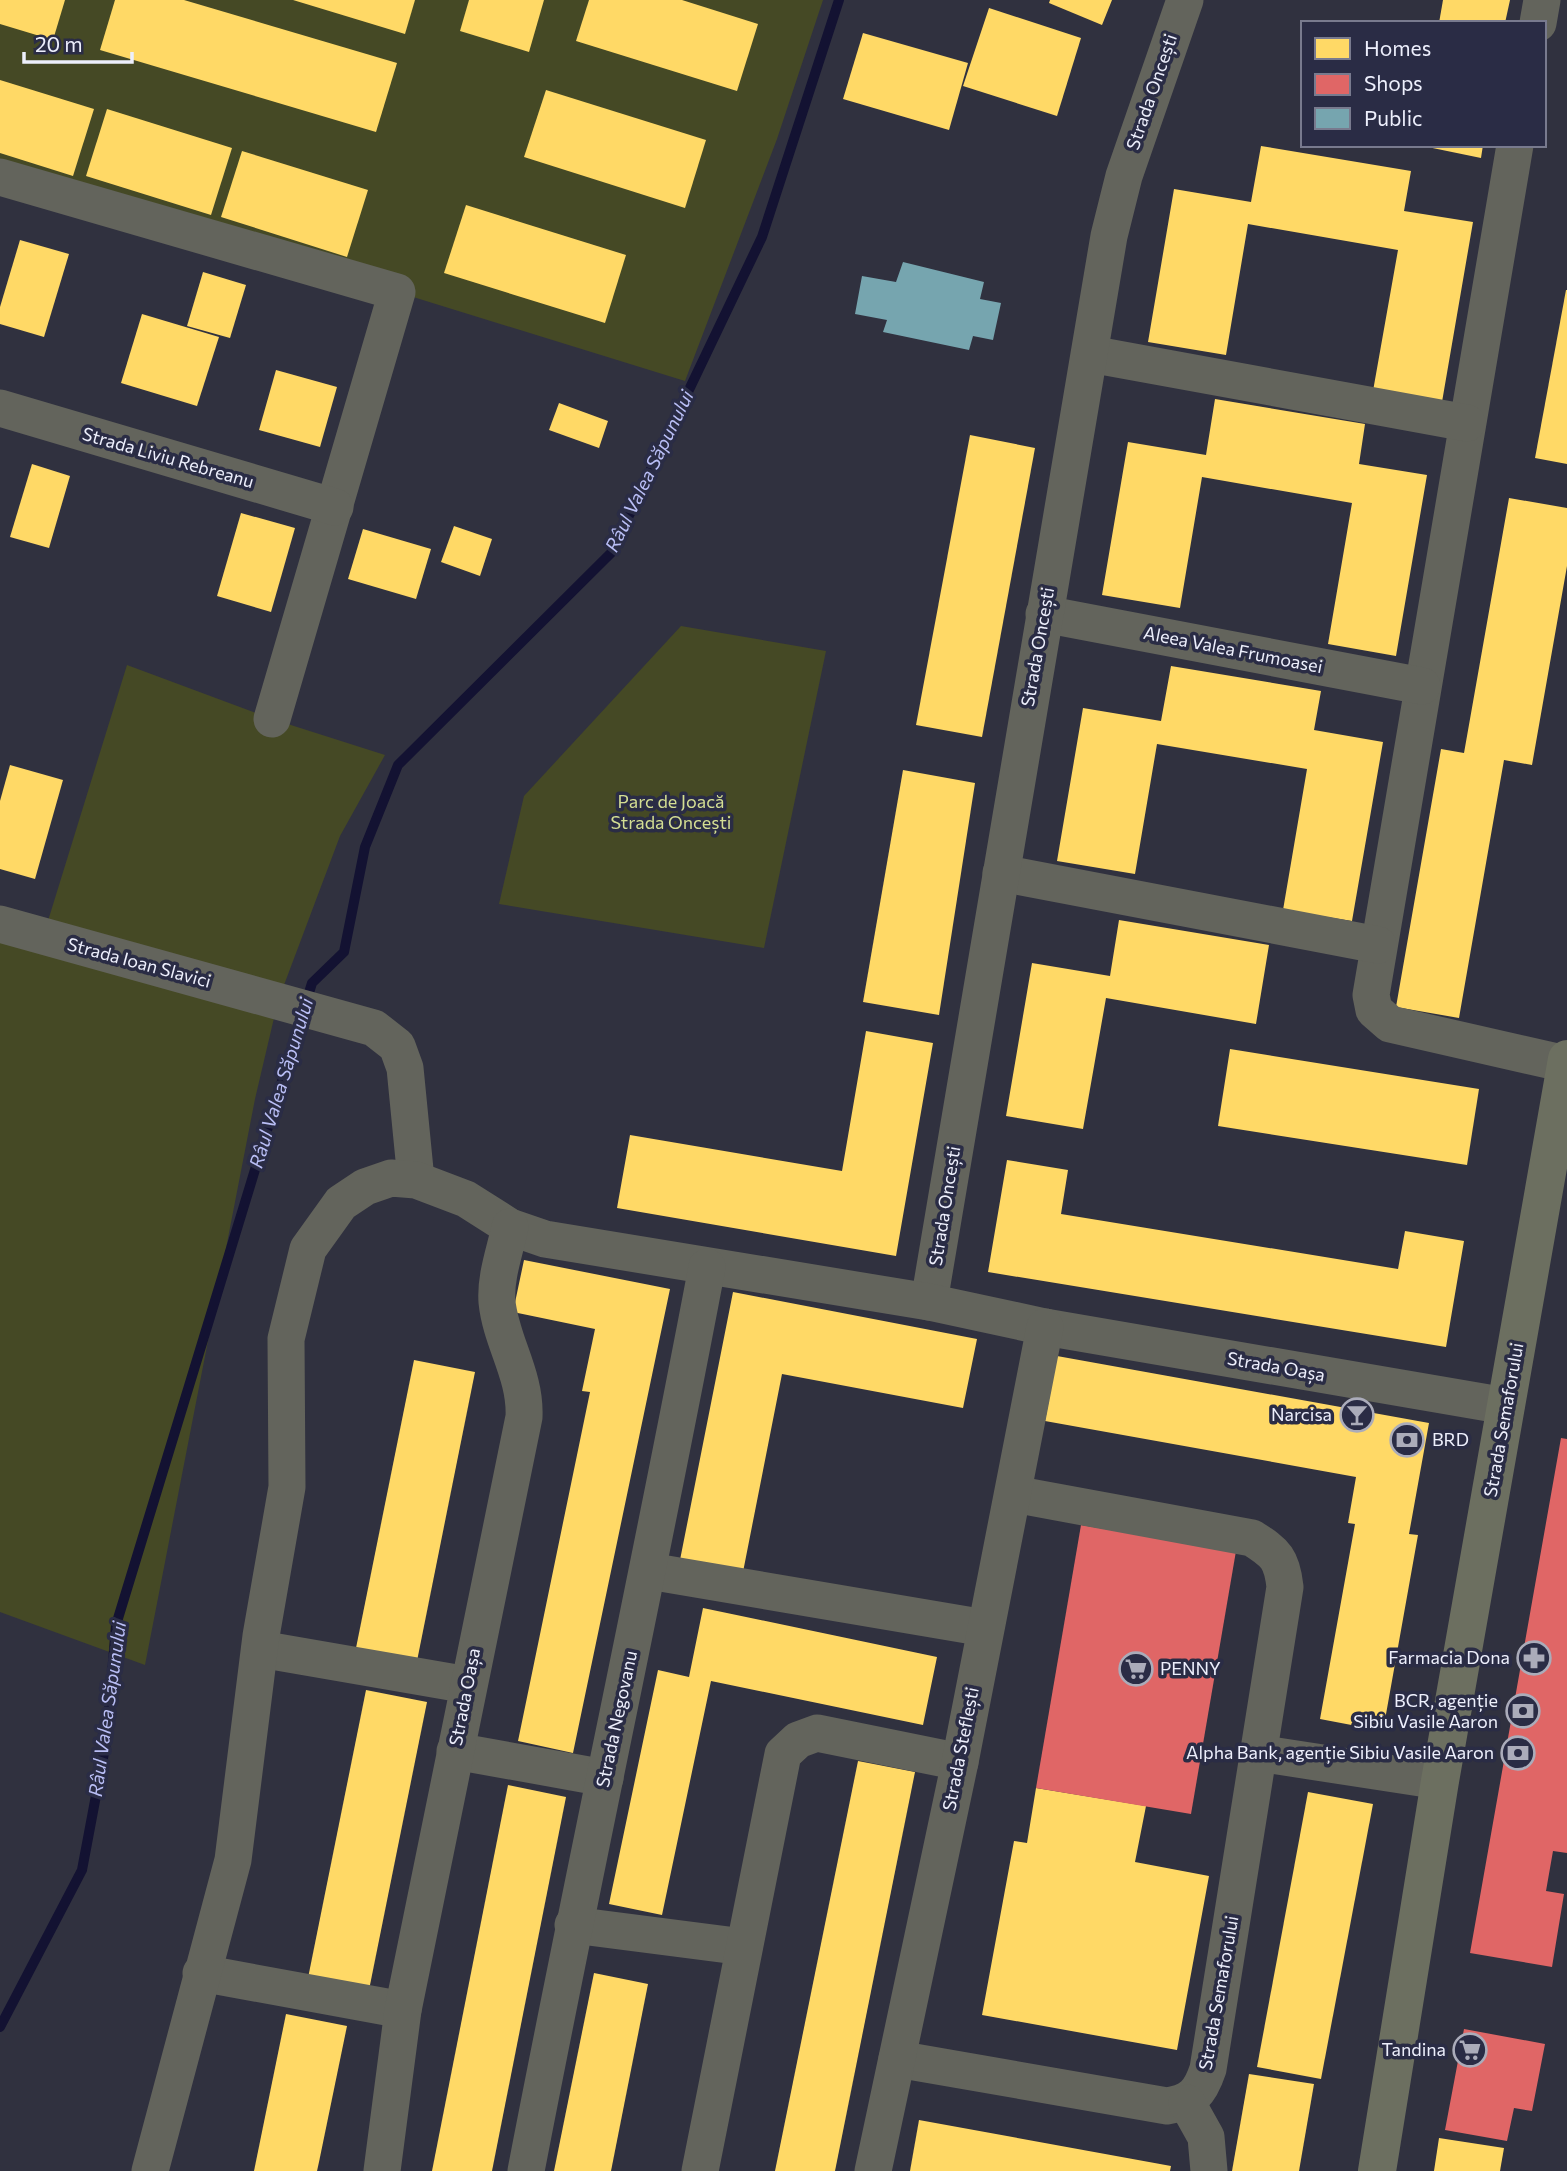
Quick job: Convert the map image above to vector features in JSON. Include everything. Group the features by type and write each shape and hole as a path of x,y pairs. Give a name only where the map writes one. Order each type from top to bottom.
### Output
{"main road":[{"name":"Strada Semaforului","path":"1377,2171 1440,1781 1567,1062"}],"street":[{"name":"Strada Oncești","path":"929,1302 1109,236 1124,176 1185,0"},
{"path":"1538,21 1542,0"},
{"path":"1515,147 1371,995 1374,1010 1390,1024 1567,1062"},
{"path":"0,177 397,292 272,719"},
{"path":"1090,354 1466,423"},
{"name":"Strada Liviu Rebreanu","path":"0,408 335,507"},
{"name":"Aleea Valea Frumoasei","path":"1044,614 1422,686"},
{"path":"1001,873 1378,945"},
{"name":"Strada Ioan Slavici","path":"0,924 374,1028 397,1045 405,1068 416,1180"},
{"path":"150,2171 233,1860 260,1648 287,1487 286,1339 308,1249 341,1203 365,1187 391,1178 416,1180"},
{"name":"Strada Oașa","path":"416,1180 466,1199 510,1227 545,1239 929,1302 1045,1327 1506,1406"},
{"name":"Strada Oașa","path":"382,2171 403,2010 467,1685 524,1417 522,1382 497,1304 500,1273 510,1227"},
{"name":"Strada Negovanu","path":"526,2171 573,1925 649,1571 707,1267"},
{"name":"Strada Steflești","path":"873,2171 960,1762 1045,1327"},
{"name":"Strada Semaforului","path":"1013,1494 1252,1538 1270,1549 1283,1564 1285,1587 1208,2069 1202,2088 1187,2103"},
{"path":"649,1571 985,1628"},
{"path":"260,1648 467,1685"},
{"path":"700,2171 783,1754 798,1740 817,1732 960,1762"},
{"path":"454,1751 604,1778"},
{"path":"1258,1753 1440,1781"},
{"path":"573,1925 744,1947"},
{"path":"201,1973 403,2010"},
{"path":"897,2059 1167,2106 1187,2103 1206,2137 1209,2171"}],"green space":[{"path":"0,0 823,0 777,139 685,381 397,292 0,177"},
{"name":"Parc de Joacă Strada Oncești","path":"681,626 826,651 764,948 499,904 524,796"},
{"path":"127,665 272,719 385,755 340,836 278,1001 255,1099 145,1665 0,1612 0,924 43,937"}],"building: Homes":[{"path":"0,0 65,0 53,40 0,24"},
{"path":"115,0 184,0 397,63 376,132 100,50"},
{"path":"293,0 415,0 405,34"},
{"path":"469,0 544,0 529,52 460,31"},
{"path":"589,0 682,0 758,24 737,91 576,41"},
{"path":"1050,0 1112,0 1102,25 1049,3"},
{"path":"1443,0 1510,0 1505,21 1439,21"},
{"path":"989,8 1081,38 1057,116 963,86"},
{"path":"863,33 968,63 949,130 843,99"},
{"path":"0,80 94,109 73,176 0,153"},
{"path":"546,90 706,140 685,208 524,157"},
{"path":"107,109 232,148 211,215 86,176"},
{"path":"1261,146 1411,171 1404,211 1473,222 1442,402 1373,391 1398,250 1248,224 1226,355 1148,342 1174,189 1251,202"},
{"path":"1428,147 1483,147 1481,158"},
{"path":"242,151 368,190 347,257 221,217"},
{"path":"466,205 626,255 605,323 444,273"},
{"path":"20,240 69,254 44,337 0,324 0,307"},
{"path":"203,272 246,285 230,338 187,326"},
{"path":"1567,290 1567,464 1535,458"},
{"path":"142,314 219,337 197,406 121,383"},
{"path":"276,370 337,387 320,447 259,430"},
{"path":"1215,399 1365,424 1359,464 1427,475 1396,656 1328,644 1352,503 1202,477 1180,608 1102,595 1128,442 1206,455"},
{"path":"559,403 608,421 599,448 549,430"},
{"path":"970,435 1035,448 982,737 916,725"},
{"path":"32,464 70,476 49,548 10,537"},
{"path":"1509,498 1567,508 1567,566 1532,765 1504,760 1459,1018 1396,1007 1441,749 1464,753"},
{"path":"241,513 295,528 271,612 217,596"},
{"path":"454,526 492,539 480,576 441,562"},
{"path":"363,529 431,549 416,599 348,579"},
{"path":"1171,666 1321,691 1314,730 1383,742 1352,921 1283,910 1307,769 1157,744 1135,874 1057,861 1083,708 1161,721"},
{"path":"10,765 63,780 35,879 0,869 0,801"},
{"path":"903,770 975,783 939,1015 863,1002"},
{"path":"1119,920 1269,945 1256,1024 1106,998 1083,1129 1006,1116 1032,963 1110,976"},
{"path":"866,1031 933,1043 896,1256 617,1208 630,1135 842,1171"},
{"path":"1230,1049 1479,1089 1467,1165 1218,1126"},
{"path":"1007,1160 1068,1170 1061,1214 1398,1269 1405,1231 1464,1241 1446,1347 988,1272"},
{"path":"524,1260 670,1289 573,1753 518,1741 590,1392 582,1391 595,1329 513,1312"},
{"path":"733,1292 977,1339 963,1408 782,1374 743,1572 680,1560"},
{"path":"1057,1356 1429,1423 1409,1534 1418,1535 1383,1731 1320,1719 1355,1524 1348,1523 1356,1477 1045,1421"},
{"path":"414,1360 475,1372 417,1661 356,1648"},
{"path":"703,1608 937,1657 923,1725 711,1681 662,1915 609,1904 658,1670 689,1677"},
{"path":"366,1690 427,1702 369,1990 308,1978"},
{"path":"858,1761 915,1772 835,2171 775,2171"},
{"path":"508,1785 566,1797 492,2171 432,2171"},
{"path":"1036,1788 1146,1806 1135,1862 1209,1876 1177,2050 982,2015 1014,1841 1027,1843"},
{"path":"1308,1792 1373,1804 1321,2079 1257,2067"},
{"path":"594,1973 648,1984 611,2171 554,2171"},
{"path":"286,2014 347,2026 317,2171 254,2171"},
{"path":"1249,2074 1314,2084 1299,2171 1232,2171"},
{"path":"919,2120 1171,2166 1170,2171 910,2171"},
{"path":"1439,2138 1504,2148 1500,2171 1434,2171"}],"building: Shops":[{"path":"1561,1438 1567,1439 1567,1853 1553,1851 1546,1891 1564,1894 1552,1967 1470,1953"},
{"name":"PENNY","path":"1081,1525 1236,1551 1191,1814 1036,1788"},
{"path":"1464,2029 1545,2044 1532,2111 1514,2108 1507,2141 1445,2130"}],"building: Public":[{"path":"903,262 984,282 980,299 1001,303 993,340 973,336 969,350 883,332 887,320 855,314 862,276 896,282"}],"waterway":[{"name":"Râul Valea Săpunului","path":"0,2027 82,1870 107,1737 116,1625 312,983 344,952 365,847 398,765 611,553 762,237 839,0"}],"place":[{"name":"Narcisa","path":"1357,1415"},
{"name":"BRD","path":"1407,1440"},
{"name":"Farmacia Dona","path":"1534,1658"},
{"name":"PENNY","path":"1136,1669"},
{"name":"BCR, agenție Sibiu Vasile Aaron","path":"1523,1711"},
{"name":"Alpha Bank, agenție Sibiu Vasile Aaron","path":"1518,1753"},
{"name":"Tandina","path":"1470,2050"}]}
